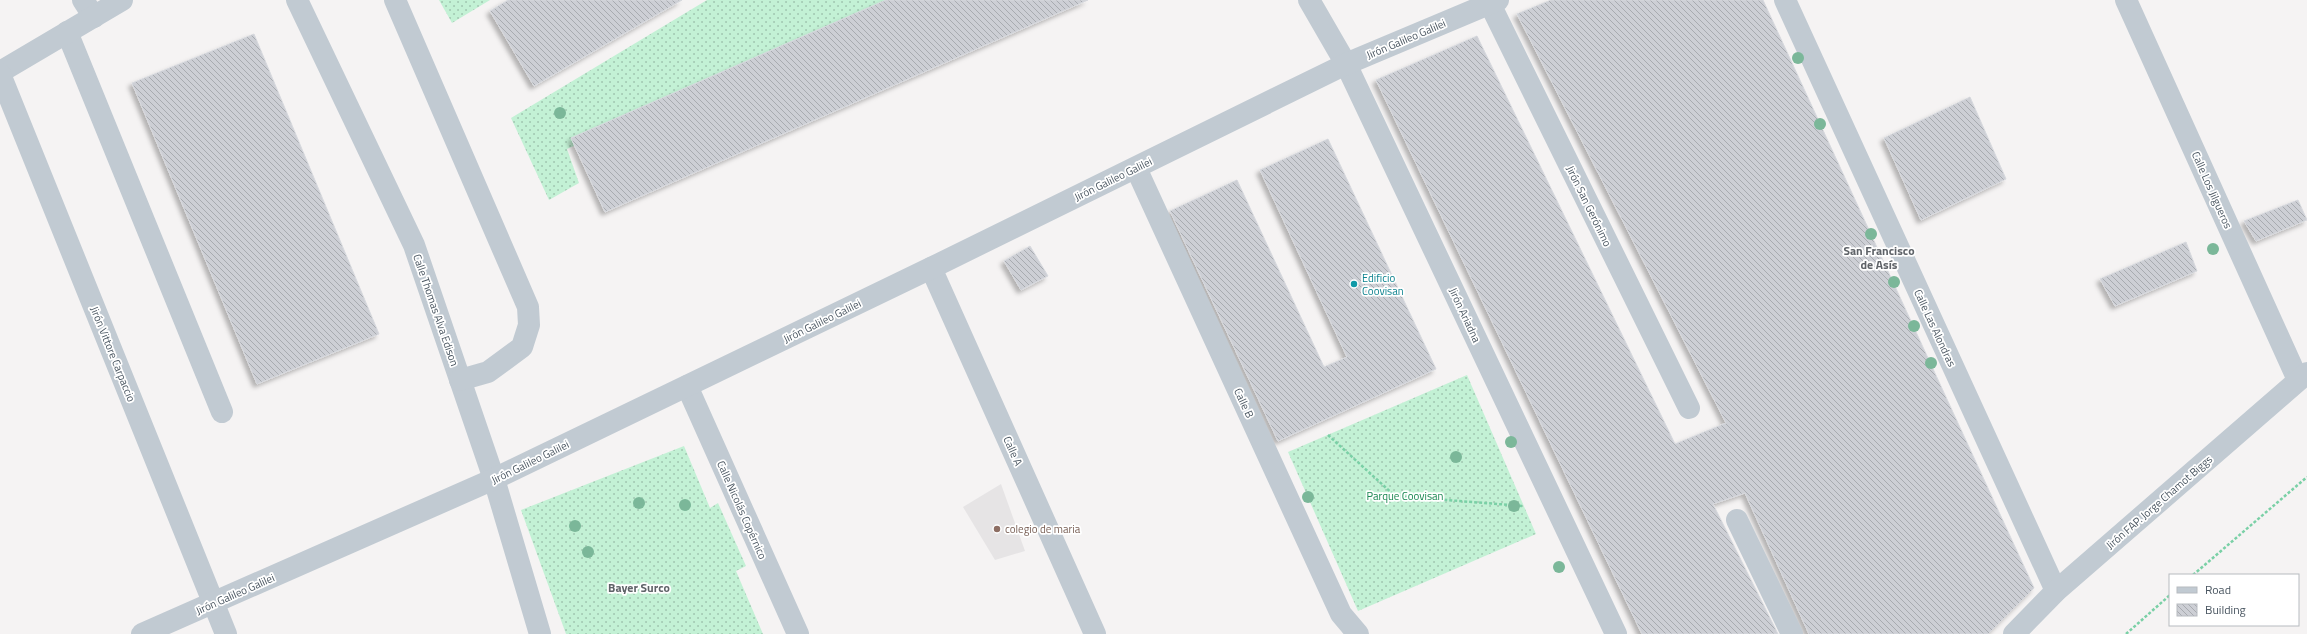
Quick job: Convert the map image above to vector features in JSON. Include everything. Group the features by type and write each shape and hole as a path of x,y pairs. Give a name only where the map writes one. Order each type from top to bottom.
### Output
{"street":[{"path":"0,73 67,32 88,8 122,0"},
{"name":"Calle Thomas Alva Edison","path":"297,0 414,245 494,479 540,634"},
{"path":"395,0 528,308 529,325 522,347 488,372 460,380"},
{"name":"Jirón Ariadna","path":"1309,0 1346,64 1616,634"},
{"name":"Calle Las Alondras","path":"1785,0 2056,591"},
{"name":"Calle Los Jilgueros","path":"2126,0 2302,377"},
{"name":"Jirón Galileo Galilei","path":"142,634 214,604 494,479 931,268 1346,64 1494,2"},
{"name":"Jirón San Gerónimo","path":"1494,2 1689,408"},
{"path":"67,32 222,412"},
{"name":"Jirón Vittore Carpaccio","path":"0,73 226,634"},
{"name":"Calle B","path":"1136,168 1342,614 1358,634"},
{"name":"Calle A","path":"931,268 1095,634"},
{"name":"Jirón FAP. Jorge Chamot Biggs","path":"2014,634 2056,591 2302,377"},
{"name":"Calle Nicolás Copérnico","path":"687,386 798,634"},
{"path":"1737,520 1792,634"}],"path":[{"path":"1328,435 1395,496 1557,509"},
{"path":"2194,574 2307,477"},
{"path":"2126,634 2169,596"}],"shaded area":[{"name":"colegio de maria","path":"1001,484 1025,551 995,560 963,507"}],"green space":[{"path":"439,0 490,0 452,23"},
{"path":"707,0 893,0 567,149 579,183 549,200 511,118"},
{"name":"Parque Coovisan","path":"1467,375 1536,534 1358,611 1288,452"},
{"path":"684,446 710,508 718,503 746,566 736,571 763,634 566,634 521,510"}],"building":[{"path":"508,0 682,0 534,86 490,11"},
{"path":"886,0 1088,0 605,212 571,138"},
{"path":"1551,0 1763,0 2034,588 1988,634 1809,634 1745,493 1713,504 1778,634 1642,634 1376,80 1477,36 1675,444 1726,423 1517,14"},
{"path":"254,34 379,334 257,384 132,83"},
{"path":"1970,97 2006,179 1921,220 1884,138"},
{"name":"Edificio Coovisan","path":"1328,139 1436,369 1278,441 1170,211 1237,180 1324,367 1347,357 1260,170"},
{"path":"2298,200 2307,220 2256,241 2244,221"},
{"path":"2186,242 2197,271 2115,306 2100,279"},
{"path":"1030,246 1048,276 1021,290 1004,261"}],"place":[{"name":"Edificio Coovisan","path":"1354,284"},
{"name":"colegio de maria","path":"997,529"}],"district":[{"name":"San Francisco de Asís","path":"1879,258"},
{"name":"Bayer Surco","path":"639,588"}]}
